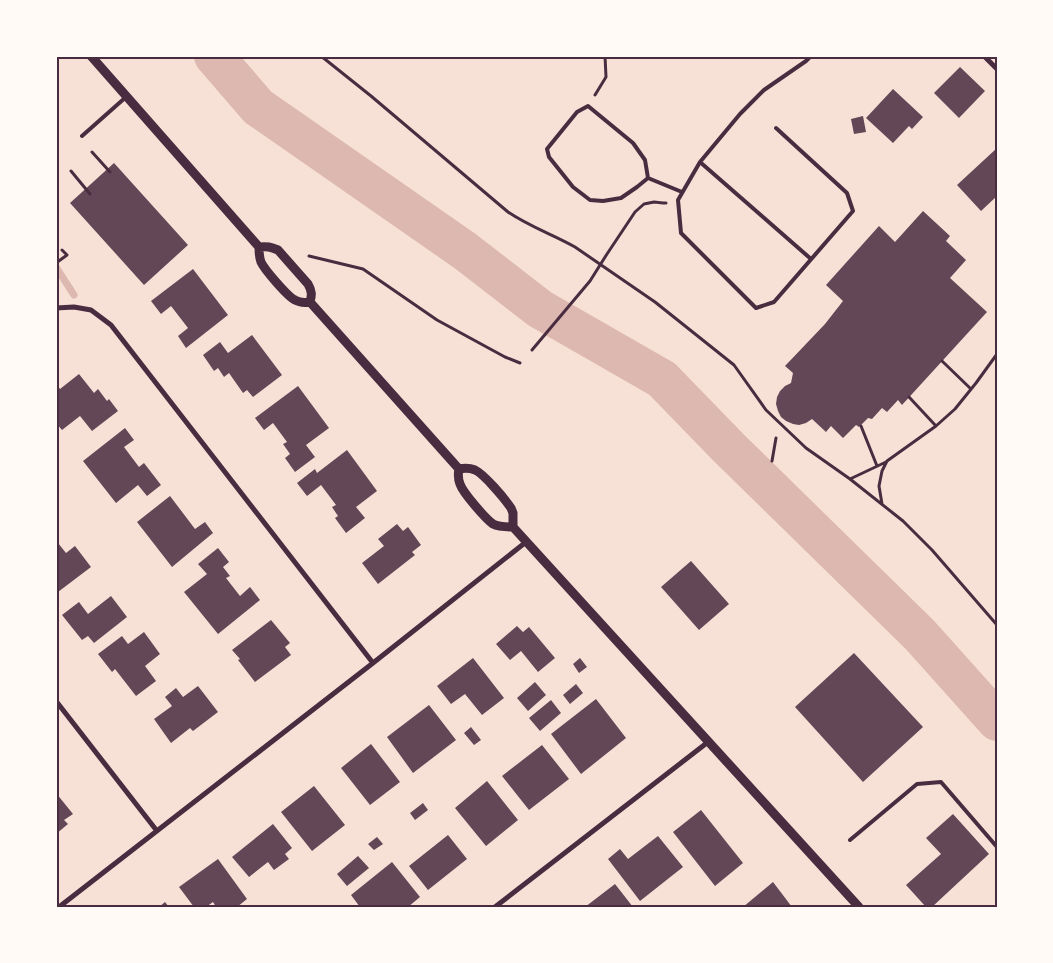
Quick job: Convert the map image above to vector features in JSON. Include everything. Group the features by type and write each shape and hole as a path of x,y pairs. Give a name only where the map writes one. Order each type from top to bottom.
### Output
{"street":[{"path":"91,56 260,247"},
{"path":"984,56 997,69"},
{"path":"260,247 266,246 278,250 308,284 311,290 310,302"},
{"path":"260,247 260,260 263,267 291,298 297,302 310,302"},
{"path":"310,302 459,468 475,470 481,474 511,508 513,527 526,542 858,907"},
{"path":"56,308 74,307 91,310 111,325 373,664"},
{"path":"459,468 459,483 463,491 488,520 499,526 513,527"},
{"path":"58,907 373,664 526,542"},
{"path":"56,701 157,831"},
{"path":"495,907 708,742"}],"lane":[{"path":"776,128 847,193 853,211 774,302 756,308 681,233 678,200 700,162 740,114 764,90 811,56"},
{"path":"82,136 126,96"},
{"path":"588,106 633,143 645,160 648,178 621,198 603,201 590,200 573,187 549,157 547,149 577,112 588,106"},
{"path":"700,162 811,259"},
{"path":"648,178 682,192"},
{"path":"850,840 917,784 941,782 997,847"}],"path":[{"path":"320,56 371,96 508,212 529,226 565,241 655,302 734,365 766,410 806,448 850,479 903,521 932,550 997,625"},
{"path":"588,106 606,78 605,56"},
{"path":"92,152 110,172"},
{"path":"71,171 90,194"},
{"path":"532,350 590,281 635,212 644,204 654,202 663,204 678,200"},
{"path":"56,263 67,255 62,250"},
{"path":"310,256 363,269 437,320 505,357 520,363"},
{"path":"850,479 887,461 936,426 955,409 997,354"},
{"path":"942,361 971,389"},
{"path":"909,397 936,426"},
{"path":"860,426 877,466"},
{"path":"772,462 776,438"},
{"path":"882,504 879,486 882,471 887,461"}],"building":[{"path":"960,67 985,91 959,118 934,93"},
{"path":"893,89 923,117 912,129 909,126 893,143 866,118"},
{"path":"863,116 866,132 854,134 851,119"},
{"path":"997,148 997,196 981,211 957,185"},
{"path":"114,163 188,245 144,285 70,203"},
{"path":"923,211 950,236 946,241 966,260 950,278 987,312 902,405 898,400 887,412 882,408 872,419 868,418 859,427 856,425 843,438 831,426 826,432 812,419 799,425 786,421 781,417 776,404 780,391 791,383 793,373 785,366 825,324 843,301 826,285 879,226 895,242"},
{"path":"193,269 228,315 186,348 178,336 188,328 171,306 161,314 151,301"},
{"path":"252,335 282,375 253,397 247,390 243,393 229,373 224,377 218,368 214,371 203,355 220,342 228,353"},
{"path":"79,374 94,393 98,389 118,411 92,431 80,416 62,430 56,423 56,384 60,389"},
{"path":"298,386 329,428 306,445 315,457 295,472 285,458 290,454 283,444 287,442 273,423 264,430 255,418"},
{"path":"125,428 134,440 124,447 139,467 144,463 161,485 147,496 138,485 116,503 83,461"},
{"path":"347,450 377,491 356,507 365,518 346,533 335,518 338,516 332,507 336,505 321,485 307,496 297,483 315,469 317,473"},
{"path":"170,496 195,529 205,522 213,533 172,567 137,522"},
{"path":"397,524 403,531 408,527 421,545 412,552 415,555 378,584 362,563 384,546 378,539"},
{"path":"58,543 66,553 75,546 91,567 58,592 56,590 56,544"},
{"path":"218,548 229,562 223,567 230,576 226,578 240,596 250,587 260,600 218,634 184,592 207,574 198,564"},
{"path":"691,561 729,604 699,630 661,587"},
{"path":"111,596 127,617 94,643 88,636 82,640 62,615 79,602 88,614"},
{"path":"271,620 290,643 285,647 291,655 255,682 232,650"},
{"path":"517,626 523,632 529,627 555,658 538,672 521,651 510,660 496,644"},
{"path":"144,632 160,654 145,666 156,681 136,696 115,669 112,672 98,654 122,636 128,644"},
{"path":"854,653 923,727 863,782 795,707"},
{"path":"473,658 504,698 482,715 465,694 451,704 437,686"},
{"path":"580,658 587,667 579,673 573,664"},
{"path":"535,682 546,695 528,711 517,698"},
{"path":"576,684 583,693 570,704 563,695"},
{"path":"198,686 218,712 193,731 190,728 171,743 154,719 172,706 165,697 176,688 183,697"},
{"path":"596,699 626,738 581,774 551,734"},
{"path":"551,700 561,713 540,731 529,718"},
{"path":"429,705 456,740 413,773 387,737"},
{"path":"471,727 481,740 474,745 464,733"},
{"path":"371,744 400,782 370,805 341,768"},
{"path":"542,745 569,779 529,810 502,776"},
{"path":"487,781 518,820 486,846 455,808"},
{"path":"314,786 345,825 312,851 281,812"},
{"path":"56,793 73,814 64,820 68,824 56,834"},
{"path":"423,803 428,810 415,820 410,813"},
{"path":"701,810 743,863 715,886 673,832"},
{"path":"953,814 989,854 932,907 926,907 906,885 941,854 926,838"},
{"path":"273,824 292,848 285,854 289,859 274,870 268,862 249,877 232,857"},
{"path":"448,835 467,859 428,890 409,866"},
{"path":"658,836 683,867 640,901 608,859 620,849 628,859"},
{"path":"377,837 383,844 374,850 368,844"},
{"path":"358,856 369,868 347,886 337,874"},
{"path":"218,859 247,899 237,907 216,907 213,902 206,907 194,907 179,887"},
{"path":"392,862 420,897 408,907 360,907 351,895"},
{"path":"773,882 792,907 743,907"},
{"path":"615,884 633,907 585,907"},
{"path":"165,902 169,907 159,907"}],"waterway":[{"path":"214,56 258,107 465,251 540,309 662,379 728,447 920,635 997,721"},
{"path":"56,267 74,295"}]}
